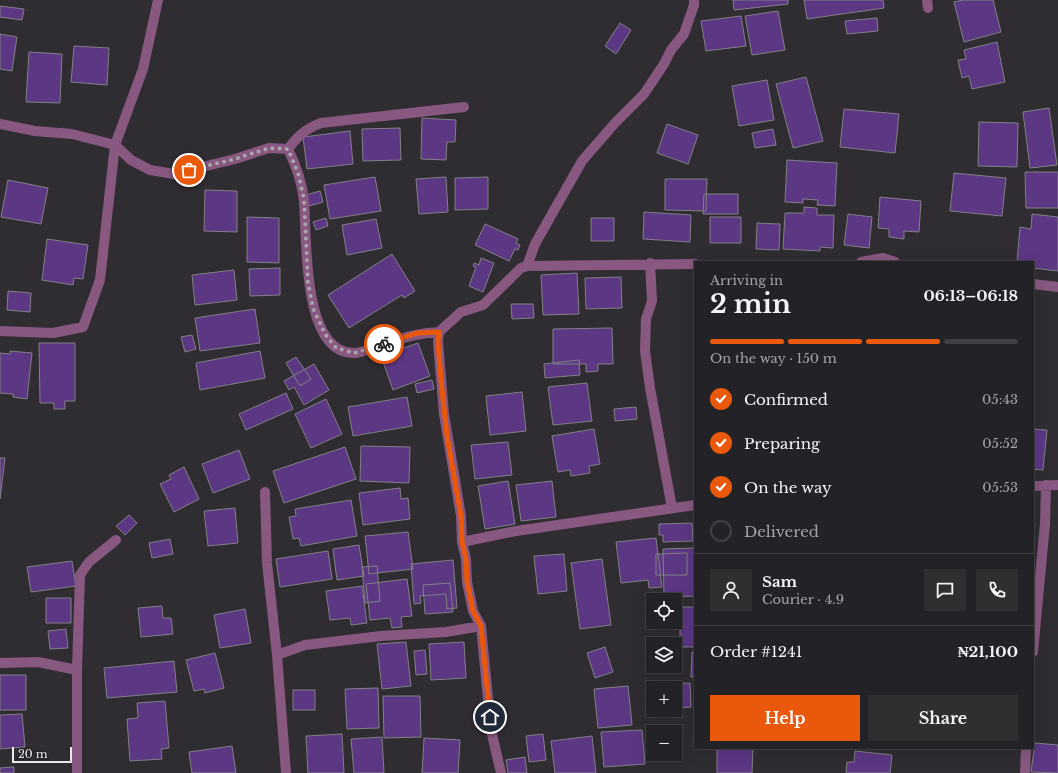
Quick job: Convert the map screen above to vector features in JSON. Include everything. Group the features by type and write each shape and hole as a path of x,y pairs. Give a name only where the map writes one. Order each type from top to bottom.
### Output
{"street":[{"path":"0,331 53,333 83,327 100,280 116,146 143,69 158,0"},
{"path":"527,266 535,244 582,161 615,123 644,94 664,64 671,50 684,34 694,5 694,0"},
{"path":"288,149 298,136 309,127 321,123 464,107"},
{"path":"0,124 35,131 72,134 116,146 131,160 150,170 174,174 235,159 269,148 288,149"},
{"path":"288,149 298,173 304,199 308,283 313,308 325,334 336,348 354,353 417,333 439,332 461,312 483,305 522,268 527,266 650,263 694,264"},
{"path":"866,261 883,258 892,261"},
{"path":"650,263 652,301 646,319 645,351 650,388 672,508"},
{"path":"1034,284 1058,287"},
{"path":"439,332 438,342 444,414 461,516 462,542 466,559 467,582 473,611 481,626 491,730 502,773"},
{"path":"1034,641 1045,524 1046,485"},
{"path":"1034,486 1058,485"},
{"path":"265,492 267,563 277,655 286,773"},
{"path":"462,542 516,531 694,505"},
{"path":"77,773 76,670 80,575 89,562 116,540"},
{"path":"277,655 305,645 380,636 446,632 481,626"},
{"path":"0,663 38,662 76,670"},
{"path":"1025,773 1026,749"}],"building":[{"path":"733,0 788,0 788,4 734,10"},
{"path":"804,0 883,0 884,8 807,19"},
{"path":"963,0 993,0 1001,32 964,42 954,2"},
{"path":"0,6 24,9 22,20 0,17"},
{"path":"778,11 785,50 752,55 745,16"},
{"path":"741,16 746,46 706,51 701,21"},
{"path":"877,18 878,31 847,34 845,21"},
{"path":"620,23 631,30 616,54 605,46"},
{"path":"0,34 17,37 12,71 0,69"},
{"path":"997,42 1005,82 972,89 969,76 962,78 958,60 966,59 964,50"},
{"path":"74,46 109,48 107,85 71,82"},
{"path":"29,52 62,54 60,103 26,102"},
{"path":"806,77 823,141 793,148 776,84"},
{"path":"767,80 774,120 739,126 732,86"},
{"path":"1049,108 1057,165 1030,168 1023,112"},
{"path":"844,109 899,114 895,153 840,147"},
{"path":"422,118 456,120 455,142 447,142 446,160 421,159"},
{"path":"979,122 1018,123 1017,167 978,166"},
{"path":"667,124 698,135 688,164 657,153"},
{"path":"400,128 401,160 363,161 362,129"},
{"path":"773,129 776,145 755,148 752,133"},
{"path":"350,131 353,164 307,169 303,137"},
{"path":"787,160 837,163 835,206 817,205 818,200 803,199 803,203 785,202"},
{"path":"1025,172 1058,172 1058,208 1026,208"},
{"path":"954,173 1006,178 1002,216 950,211"},
{"path":"375,177 381,211 330,219 324,185"},
{"path":"446,177 448,212 419,214 416,179"},
{"path":"488,177 488,209 455,210 455,178"},
{"path":"665,179 707,179 706,211 665,210"},
{"path":"8,180 48,188 41,224 1,217"},
{"path":"205,190 237,191 237,232 204,231"},
{"path":"320,191 323,202 309,206 306,195"},
{"path":"704,194 738,194 738,214 703,214"},
{"path":"880,197 921,201 919,232 904,231 904,239 889,237 889,229 878,228"},
{"path":"804,207 817,208 817,215 834,215 833,248 820,247 820,251 783,249 785,213 804,213"},
{"path":"644,212 691,215 690,242 643,239"},
{"path":"848,214 872,217 869,248 844,245"},
{"path":"1032,214 1058,217 1058,271 1034,268 1034,261 1017,261 1020,227 1031,229"},
{"path":"247,217 279,218 279,263 247,262"},
{"path":"710,217 741,217 741,243 710,243"},
{"path":"326,218 328,226 316,230 313,222"},
{"path":"591,218 614,218 614,241 591,241"},
{"path":"376,219 382,248 347,255 342,225"},
{"path":"757,223 780,224 779,250 756,249"},
{"path":"485,224 518,239 516,243 520,245 518,250 515,249 509,261 475,245"},
{"path":"47,239 88,245 83,279 74,278 73,285 42,280"},
{"path":"392,254 415,291 404,298 402,295 349,328 328,295"},
{"path":"481,258 494,263 483,292 469,286 476,267 473,266 474,263 479,265"},
{"path":"280,268 280,295 250,296 249,269"},
{"path":"234,270 237,300 195,305 192,275"},
{"path":"577,273 579,314 543,315 541,275"},
{"path":"621,277 622,308 586,309 585,278"},
{"path":"8,291 31,293 30,312 7,310"},
{"path":"511,304 533,304 534,318 512,319"},
{"path":"255,309 260,343 200,351 195,318"},
{"path":"612,328 613,364 598,364 598,371 586,372 586,364 553,364 553,329"},
{"path":"192,335 196,349 185,352 181,337"},
{"path":"39,343 75,343 75,401 65,401 65,409 54,409 54,403 40,403"},
{"path":"418,343 430,376 393,390 381,356"},
{"path":"10,351 32,353 27,399 13,397 13,394 0,393 0,353 10,354"},
{"path":"260,351 265,378 200,390 196,363"},
{"path":"296,357 311,379 300,386 286,363"},
{"path":"579,360 580,375 545,378 544,364"},
{"path":"314,364 329,390 304,405 294,387 289,390 284,381"},
{"path":"432,380 434,389 417,393 415,384"},
{"path":"587,383 592,421 553,425 548,387"},
{"path":"522,392 526,431 490,435 486,396"},
{"path":"286,393 293,409 246,430 239,414"},
{"path":"407,397 412,426 353,436 348,407"},
{"path":"326,399 342,434 311,448 295,414"},
{"path":"636,407 637,419 615,421 614,409"},
{"path":"594,429 600,464 589,466 590,473 571,476 570,470 558,472 552,436"},
{"path":"1034,429 1047,430 1043,470 1034,469"},
{"path":"508,442 512,475 475,479 471,445"},
{"path":"361,446 410,447 409,483 360,481"},
{"path":"345,447 356,479 284,503 273,471"},
{"path":"239,450 250,479 213,493 202,464"},
{"path":"0,458 5,458 0,499"},
{"path":"184,467 199,499 174,512 160,484 171,479 169,475"},
{"path":"508,481 515,524 485,529 478,486"},
{"path":"552,481 556,517 521,521 516,485"},
{"path":"400,488 401,499 408,498 410,519 363,525 359,493"},
{"path":"351,500 357,536 301,546 299,538 293,539 289,517 296,516 295,509"},
{"path":"235,508 238,543 208,546 204,511"},
{"path":"129,515 137,523 125,535 116,526"},
{"path":"692,523 693,541 663,542 663,535 659,535 659,524"},
{"path":"408,532 413,569 369,574 365,536"},
{"path":"656,538 662,587 649,588 648,580 621,583 616,542"},
{"path":"170,539 173,554 152,558 149,543"},
{"path":"359,545 364,576 337,580 333,549"},
{"path":"694,548 694,596 682,596 682,593 664,593 663,549"},
{"path":"328,551 332,579 280,587 276,559"},
{"path":"687,553 687,575 656,575 656,554"},
{"path":"564,554 567,591 538,594 534,556"},
{"path":"602,559 611,625 580,629 571,563"},
{"path":"453,560 457,608 447,609 446,594 420,596 421,603 414,604 411,564"},
{"path":"72,561 76,586 31,592 27,567"},
{"path":"377,566 380,601 365,603 362,567"},
{"path":"407,579 412,616 401,617 402,627 392,628 390,618 370,620 366,584"},
{"path":"450,583 453,612 425,614 423,585"},
{"path":"362,586 367,623 351,625 350,618 330,620 326,591"},
{"path":"46,598 71,598 71,623 46,623"},
{"path":"162,606 163,618 171,618 173,634 141,637 138,608"},
{"path":"682,607 694,607 694,647 682,647 680,629 682,629"},
{"path":"245,609 251,643 220,648 214,615"},
{"path":"66,629 68,648 50,649 48,631"},
{"path":"406,642 411,686 382,689 377,644"},
{"path":"464,642 466,678 431,680 429,644"},
{"path":"605,647 613,672 595,678 587,653"},
{"path":"425,650 427,674 416,675 414,651"},
{"path":"692,652 694,652 694,677 691,677"},
{"path":"215,653 224,688 205,693 204,689 194,691 186,660"},
{"path":"174,661 177,692 107,698 104,668"},
{"path":"0,675 26,675 26,710 0,710"},
{"path":"682,683 690,683 691,707 682,708"},
{"path":"628,686 632,725 598,728 594,689"},
{"path":"378,688 379,728 347,729 345,689"},
{"path":"293,690 315,690 315,710 293,710"},
{"path":"383,696 420,696 421,737 384,738"},
{"path":"165,701 169,748 161,749 162,759 130,761 127,719 138,718 137,703"},
{"path":"22,714 25,747 0,749 0,715"},
{"path":"642,730 645,764 604,767 601,732"},
{"path":"342,734 344,773 308,773 306,736"},
{"path":"543,734 546,760 529,762 526,736"},
{"path":"592,736 596,773 555,773 551,741"},
{"path":"382,737 384,773 354,773 351,739"},
{"path":"424,738 460,740 458,773 422,773"},
{"path":"1035,743 1058,745 1058,773 1031,772"},
{"path":"232,746 236,773 192,773 189,752"},
{"path":"717,749 753,749 752,773 717,773"},
{"path":"855,751 892,755 890,773 846,773 847,762 854,762"},
{"path":"525,757 527,773 508,773 506,760"},
{"path":"14,767 14,773 0,773 0,768"}],"way so far":[{"path":"189,170 235,159 269,148 288,149 298,173 304,199 308,283 313,308 325,334 336,348 354,353 384,344"}],"route":[{"path":"384,344 417,333 439,332 438,342 448,447 461,516 462,542 466,559 467,582 473,611 481,626 490,717"}]}
